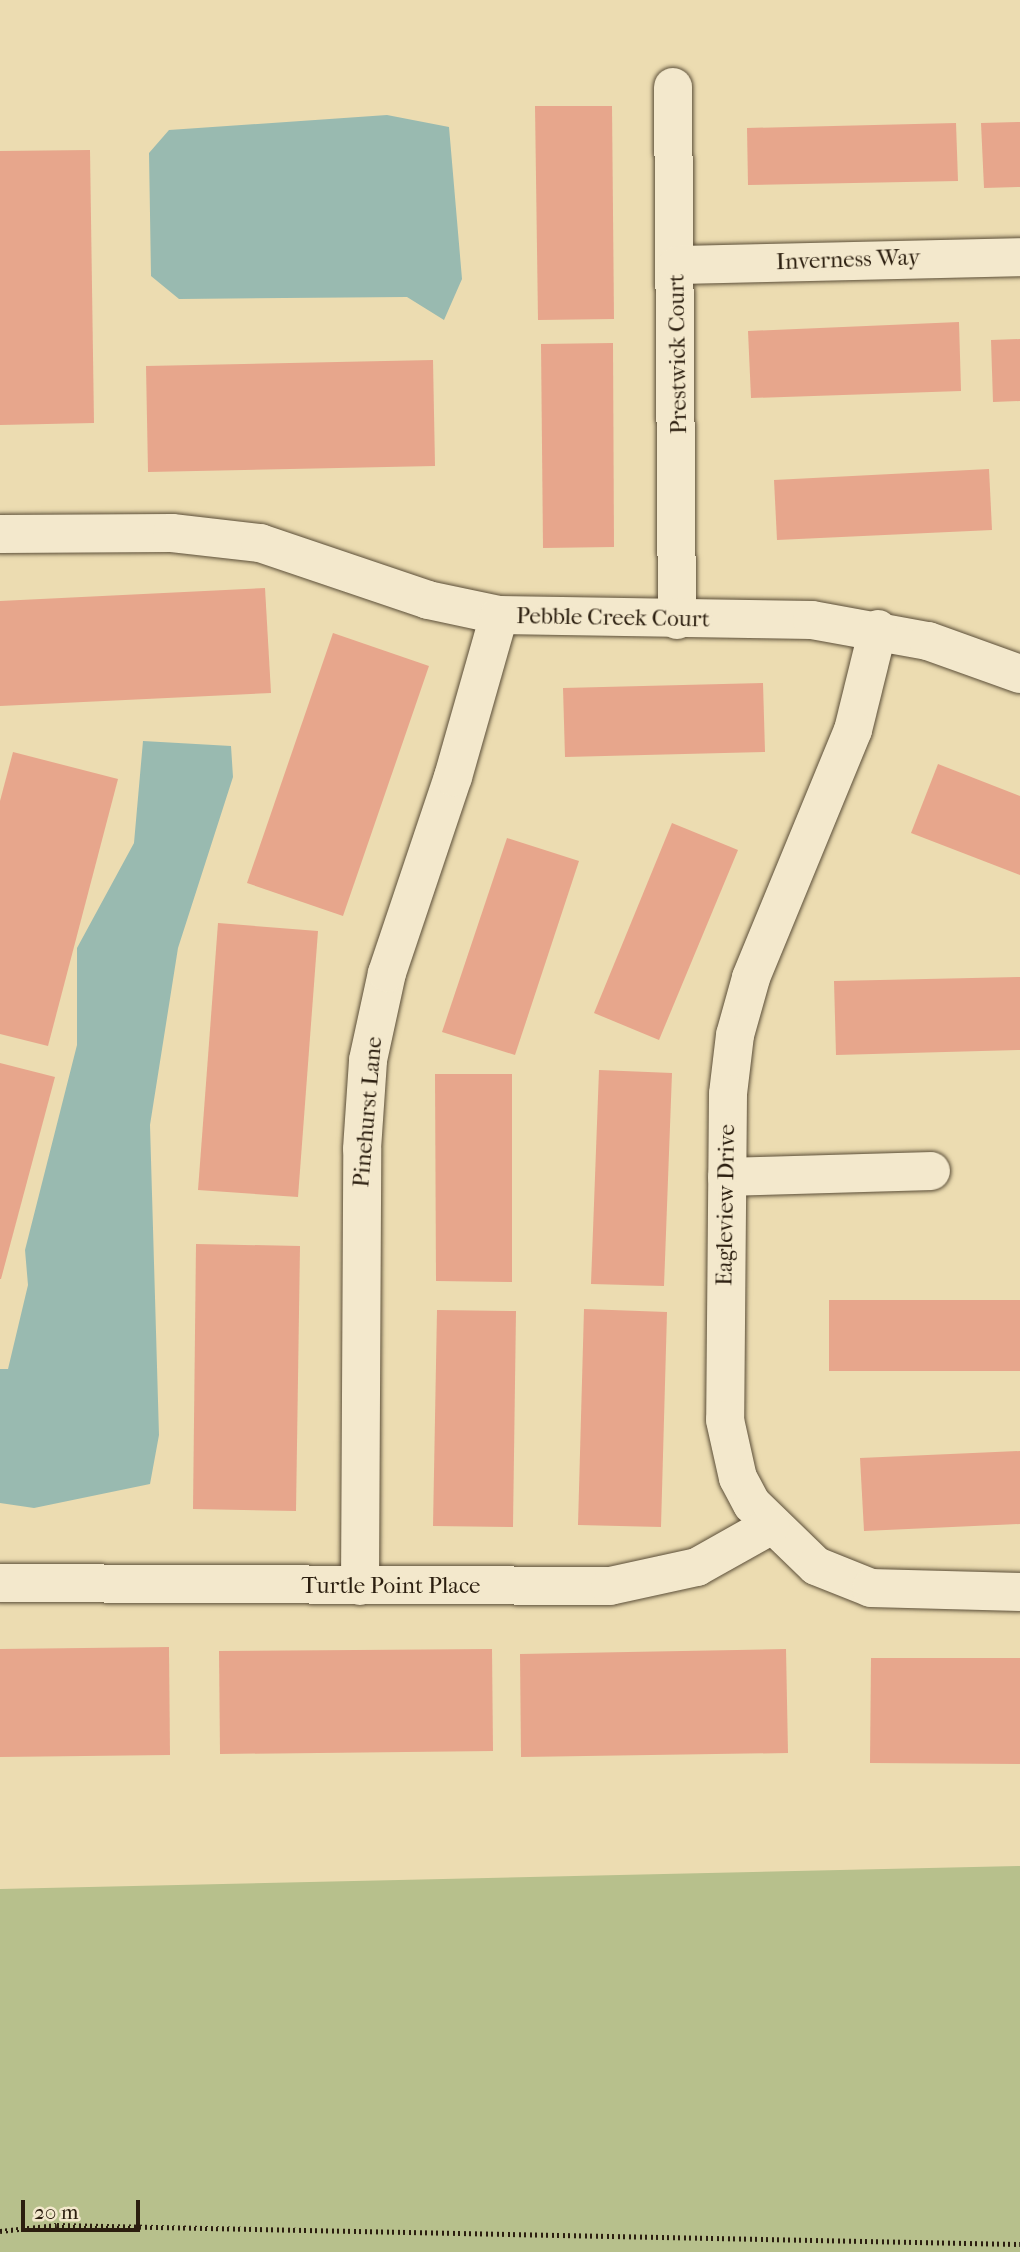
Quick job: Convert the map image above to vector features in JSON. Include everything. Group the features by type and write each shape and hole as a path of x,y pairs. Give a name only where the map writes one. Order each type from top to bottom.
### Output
{"street":[{"name":"Prestwick Court","path":"673,87 677,265 677,620"},
{"name":"Inverness Way","path":"677,265 1020,257"},
{"name":"Pebble Creek Court","path":"0,534 172,533 260,543 428,600 499,615 812,621 878,629 1020,674"},
{"name":"Pinehurst Lane","path":"360,1586 362,1149 368,1060 387,973 453,777 499,615"},
{"name":"Eagleview Drive","path":"878,629 853,730 742,1012 728,1094 724,1420 738,1478 770,1526 816,1566 871,1588 1020,1592"},
{"path":"727,1177 931,1171"},
{"name":"Turtle Point Place","path":"0,1583 610,1586 697,1567 770,1526"}],"path":[{"path":"0,2231 57,2225 755,2234 1020,2244"}],"green space":[{"path":"1020,1866 1020,2252 0,2252 0,1889"}],"water":[{"path":"387,115 449,127 462,279 444,320 407,297 179,299 151,276 149,153 169,130"},
{"path":"143,741 231,746 233,777 178,948 150,1125 159,1435 150,1484 34,1508 0,1503 0,1369 8,1369 28,1285 25,1250 77,1045 77,948 134,843"}],"building":[{"path":"535,106 612,106 614,319 538,320"},
{"path":"1020,122 1020,187 984,188 981,123"},
{"path":"956,123 958,181 748,185 747,128"},
{"path":"90,150 94,423 0,425 0,151"},
{"path":"959,322 961,391 751,398 748,331"},
{"path":"1020,339 1020,401 993,402 991,340"},
{"path":"613,343 614,547 543,548 541,344"},
{"path":"433,360 435,466 148,472 146,366"},
{"path":"989,469 992,530 777,540 774,480"},
{"path":"265,588 271,693 0,706 0,601"},
{"path":"333,633 429,666 343,916 247,883"},
{"path":"763,683 765,752 565,757 563,688"},
{"path":"13,752 118,779 48,1046 0,1034 0,801"},
{"path":"938,764 1020,796 1020,875 911,833"},
{"path":"672,823 738,850 659,1040 594,1013"},
{"path":"507,838 579,861 515,1055 442,1032"},
{"path":"218,923 318,931 298,1197 198,1190"},
{"path":"1020,977 1020,1050 836,1055 834,981"},
{"path":"0,1063 55,1077 1,1279 0,1279"},
{"path":"599,1070 672,1073 664,1286 591,1284"},
{"path":"435,1074 512,1074 512,1282 436,1281"},
{"path":"196,1244 300,1246 296,1511 193,1509"},
{"path":"829,1300 1020,1300 1020,1371 829,1371"},
{"path":"584,1309 667,1312 661,1527 578,1525"},
{"path":"437,1310 516,1311 513,1527 433,1526"},
{"path":"1020,1451 1020,1524 864,1531 860,1458"},
{"path":"169,1647 170,1755 0,1757 0,1649"},
{"path":"492,1649 493,1751 220,1754 219,1651"},
{"path":"786,1649 788,1753 521,1757 520,1654"},
{"path":"871,1658 1020,1658 1020,1764 870,1763"}]}
